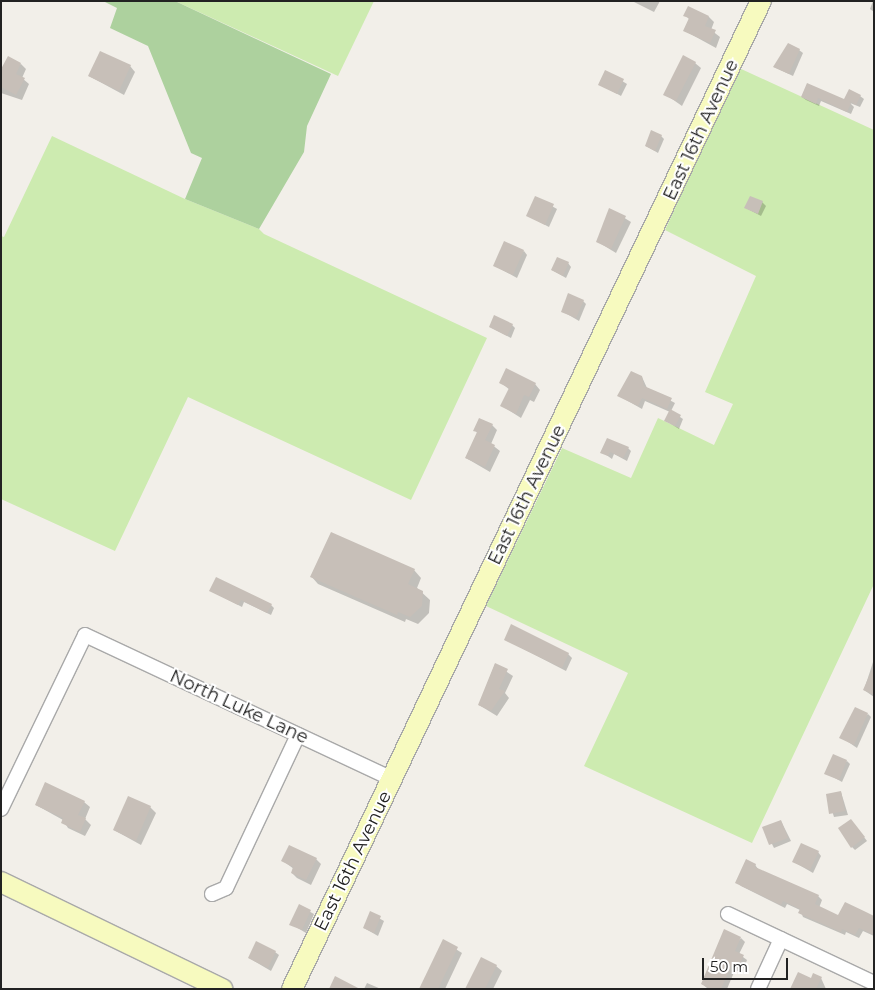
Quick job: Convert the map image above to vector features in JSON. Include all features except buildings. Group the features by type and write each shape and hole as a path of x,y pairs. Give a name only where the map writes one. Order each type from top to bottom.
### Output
{"street":[{"name":"East 16th Avenue","path":"292,989 756,3"},
{"name":"North Luke Lane","path":"1,809 85,635 392,779"},
{"path":"212,894 226,888 229,883 298,735"},
{"path":"1,882 222,989"},
{"path":"728,914 874,983"},
{"path":"758,989 781,939"}],"green space":[{"path":"103,1 175,1 331,74 307,126 304,152 259,229 185,199 202,158 191,153 148,46 110,28 117,8"},
{"path":"175,1 374,1 338,76"},
{"path":"739,68 874,130 874,584 752,843 584,766 628,673 486,606 562,448 631,478 658,418 714,445 733,404 705,392 756,276 665,230"},
{"path":"52,136 185,199 259,229 264,234 487,338 411,500 188,397 115,551 1,499 1,236 4,237"}]}
